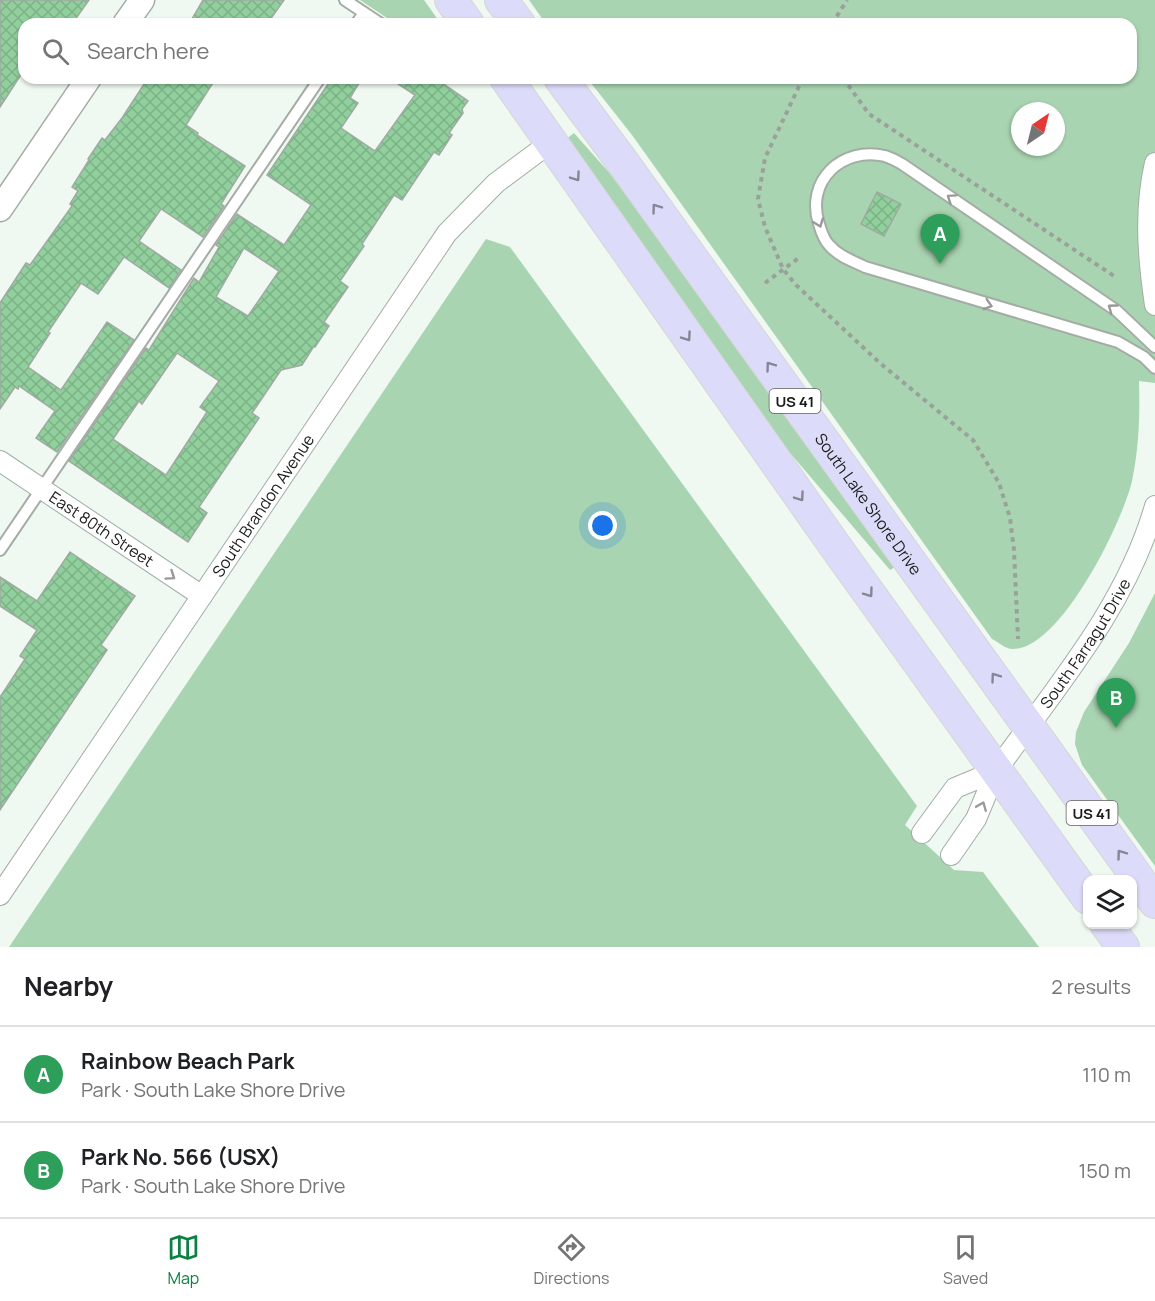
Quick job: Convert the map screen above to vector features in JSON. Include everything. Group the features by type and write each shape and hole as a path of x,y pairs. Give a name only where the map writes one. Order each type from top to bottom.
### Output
{"main road":[{"path":"450,0 464,18"},
{"path":"501,0 514,18"},
{"name":"US 41","path":"510,84 749,425 1083,891"},
{"name":"South Lake Shore Drive","path":"564,84 1155,902"},
{"path":"1110,929 1123,947"}],"street":[{"path":"129,18 142,0"},
{"path":"0,209 85,84"},
{"name":"South Brandon Avenue","path":"0,895 447,233 496,183 551,142"},
{"path":"1155,163 1149,189 1148,259 1155,305"},
{"name":"East 80th Street","path":"0,461 202,596"},
{"name":"South Farragut Drive","path":"951,855 976,819 996,771 1101,625 1127,579 1146,537 1155,506"},
{"path":"922,832 955,788 996,771"}],"lane":[{"path":"345,0 372,18"},
{"path":"360,18 364,13"},
{"path":"0,550 316,84"},
{"path":"1155,347 1117,311 887,156 872,154 844,160 831,169 821,181 816,195 815,213 828,244 843,257 865,267 1118,342 1144,357 1155,368"}],"path":[{"path":"836,18 847,0"},
{"path":"800,84 765,158 758,199 765,227 783,268 796,285 881,364 973,440 999,483 1010,518 1014,549 1018,639"},
{"path":"847,84 869,114 1114,276"},
{"path":"765,283 800,257"}],"green space":[{"path":"360,0 424,0 437,18 387,18"},
{"path":"529,0 1155,0 1155,383 1139,381 1139,431 1132,481 1116,524 1087,581 1050,629 1031,644 1012,649 992,639 632,135 592,84 1137,84 1137,18 542,18"},
{"path":"574,133 638,205 897,566 890,570 773,433 565,140"},
{"path":"486,239 510,247 917,806 905,825 954,870 983,872 1039,947 9,947"},
{"path":"1155,593 1155,866 1082,765 1075,744 1076,732 1084,712 1129,643"}],"building":[{"path":"0,0 89,0 76,18 18,18 18,79 0,107"},
{"path":"203,0 284,0 271,18 192,18"},
{"path":"144,84 212,84 186,125 198,133 197,135 245,166 221,204 224,206 203,237 161,209 139,241 181,270 169,288 124,257 98,294 81,283 48,332 50,333 28,367 61,390 107,322 134,340 57,452 36,438 55,411 19,386 18,389 15,387 0,409 0,303 26,263 30,265 72,206 70,204 78,191 72,187 102,138 105,140"},
{"path":"328,84 358,84 350,98 358,103 341,128 375,151 415,95 398,84 444,84 468,101 462,109 463,113 449,133 452,135 439,155 434,152 402,200 394,195 362,244 364,246 340,281 348,287 324,322 329,326 315,347 302,365 281,370 252,413 259,418 199,507 207,513 188,542 69,461 146,348 149,350 194,278 199,282 219,247 216,245 237,214 284,245 311,205 267,175","holes":["244,248 279,271 248,316 216,297","177,353 219,381 200,407 207,412 166,475 113,439 139,401 142,404"]},
{"path":"877,192 901,204 884,236 861,224"},
{"path":"70,552 135,596 101,645 107,650 0,810 0,697 25,659 20,656 37,630 0,606 0,577 37,601"}],"place":[{"name":"Rainbow Beach Park","path":"940,264"},
{"name":"Park No. 566 (USX)","path":"1116,728"}]}
